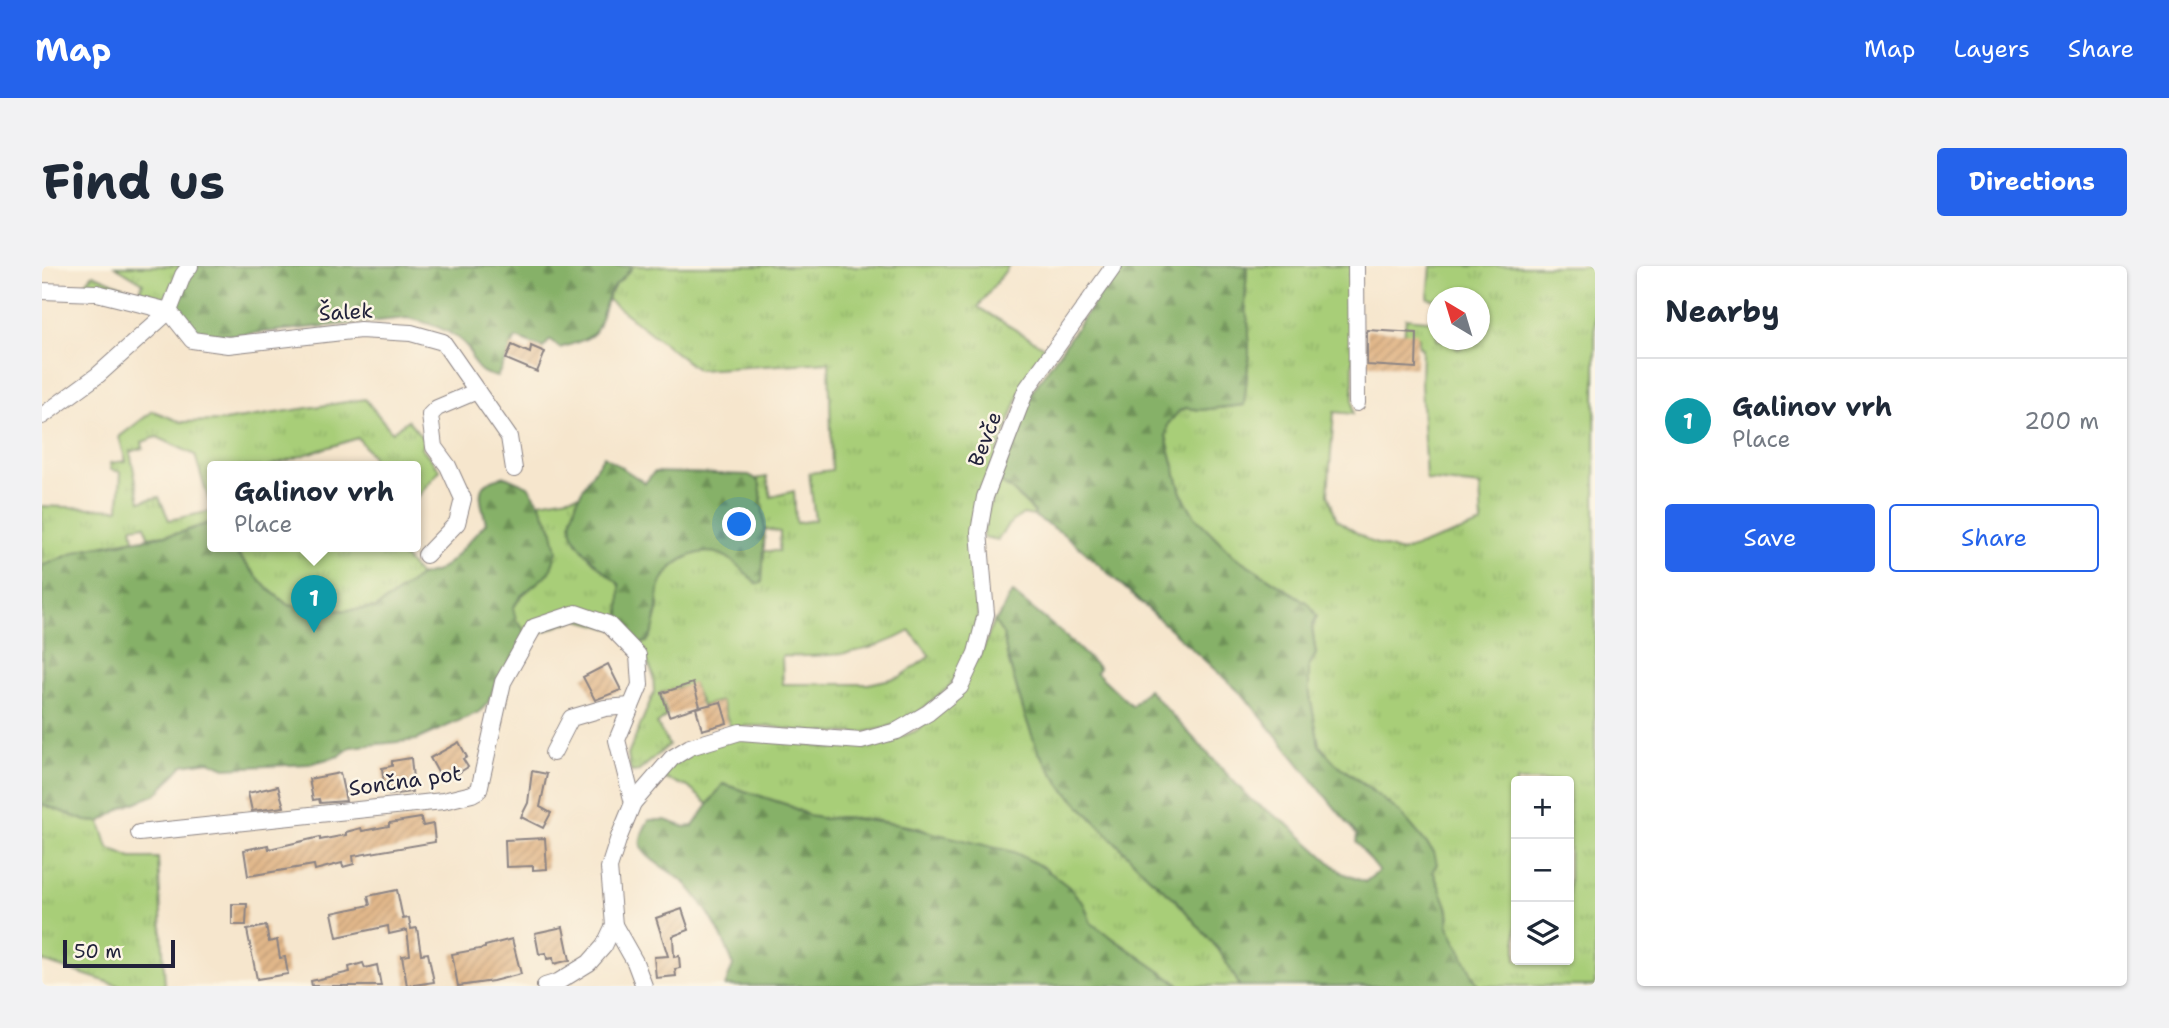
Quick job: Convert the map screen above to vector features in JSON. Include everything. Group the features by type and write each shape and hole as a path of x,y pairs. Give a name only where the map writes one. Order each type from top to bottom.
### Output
{"street":[{"path":"42,416 98,375 169,311 183,275 190,266"},
{"name":"Bevče","path":"614,925 608,868 633,803 672,758 690,747 740,732 861,741 897,732 928,713 960,687 976,653 986,614 979,532 985,498 1026,390 1114,266"},
{"path":"1356,266 1357,403"},
{"path":"42,291 97,293 169,311"},
{"name":"Šalek","path":"169,311 192,340 228,345 360,330 411,333 443,342 509,437 514,470"},
{"path":"426,555 457,523 463,499 448,466 434,447 430,415 437,408 477,391"},
{"name":"Sončna pot","path":"139,833 443,801 472,794 479,790 503,682 534,627 576,613 608,624 638,655 640,685 617,740 633,803"},
{"path":"553,753 571,718 605,708 631,706"},
{"path":"545,986 558,982 589,964 604,946 614,925"},
{"path":"614,925 635,962 644,986"}],"green space":[{"path":"115,266 183,266 163,300 159,302 83,286 93,274 138,293 143,283"},
{"path":"196,266 632,266 611,291 597,329 592,335 560,348 550,340 543,348 516,338 497,377 479,369 469,349 456,337 432,325 407,318 235,335 194,334 181,315 178,300"},
{"path":"632,266 1009,266 978,307 1044,347 1022,387 972,521 969,545 976,580 978,615 971,646 949,687 915,715 886,728 860,733 804,732 769,726 731,729 721,701 702,706 693,684 660,693 667,716 657,724 669,745 639,771 631,772 628,755 654,692 653,674 635,644 655,622 659,590 664,577 679,562 698,553 708,552 728,558 757,584 762,583 762,551 779,551 780,532 765,529 760,484 756,479 767,477 771,497 794,491 796,523 815,520 809,473 832,470 829,362 698,370 607,299 619,279 630,271","holes":["910,631 930,656 900,677 868,684 783,684 782,656 817,656 864,650"]},
{"path":"1123,266 1247,266 1245,304 1249,328 1249,356 1244,405 1201,410 1186,408 1179,411 1168,424 1166,436 1181,493 1195,517 1234,556 1309,604 1317,616 1312,628 1316,654 1309,666 1309,690 1319,745 1334,762 1401,813 1434,852 1437,864 1433,870 1448,911 1448,926 1478,986 1240,986 1219,950 1175,899 1147,875 1063,788 1038,751 1025,716 1003,634 994,621 1013,593 1099,668 1096,672 1132,706 1148,689 1250,799 1289,825 1342,873 1365,882 1379,871 1356,842 1357,835 1245,697 1084,551 1062,533 1034,516 1035,512 999,481 1029,396 1105,287"},
{"path":"1247,266 1353,266 1353,414 1334,412 1328,494 1337,520 1371,542 1401,552 1482,524 1480,486 1426,480 1421,385 1422,348 1419,347 1418,337 1404,337 1406,318 1427,320 1427,350 1490,350 1490,287 1429,287 1431,266 1595,266 1595,986 1478,986 1448,926 1450,916 1432,870 1372,790 1334,762 1319,745 1309,690 1309,666 1316,654 1309,604 1234,556 1195,517 1181,493 1166,436 1167,424 1179,411 1186,408 1201,410 1244,405 1249,328 1245,304"},
{"path":"365,399 392,432 408,420 426,442 421,447 440,470 421,493 421,461 372,461 358,438 285,461 207,461 207,495 195,455 157,437 142,442 143,448 130,452 140,501 159,497 169,520 207,512 207,524 179,533 148,537 145,525 132,527 134,539 84,549 42,566 42,506 119,509 121,472 111,470 110,463 126,461 119,437 153,411 181,422 224,421"},
{"path":"604,456 645,483 654,472 749,475 756,479 760,484 765,529 762,583 757,584 732,561 718,554 708,552 686,558 677,563 663,580 651,636 647,642 635,644 620,631 620,585 584,551 571,528 580,494"},
{"path":"505,476 528,486 553,532 557,551 550,572 521,596 513,608 516,620 530,637 495,685 488,703 479,712 416,740 351,747 339,756 309,764 225,768 209,761 183,765 157,794 124,807 100,822 86,821 42,804 42,566 84,549 179,533 207,524 207,552 235,552 266,587 288,605 328,611 376,608 420,576 437,571 451,561 486,523 481,492 487,482"},
{"path":"999,481 1035,513 1034,516 1023,514 1007,526 998,540 983,537 986,515"},
{"path":"580,495 575,510 573,535 620,585 620,631 576,619 530,637 516,620 513,609 521,596 550,572 553,532 539,502"},
{"path":"235,552 399,552 420,576 376,608 328,611 288,605 266,587"},
{"path":"994,621 1003,634 1025,716 1038,751 1063,788 1147,875 1175,899 1219,950 1240,986 1181,986 1091,923 1084,904 919,828 867,819 825,819 809,816 788,805 723,784 708,804 688,787 660,777 676,761 703,747 743,737 833,748 893,740 916,731 947,705 984,647"},
{"path":"723,784 788,805 809,816 895,824 1014,852 1043,867 1069,887 1084,904 1091,923 1181,986 725,986 733,965 714,923 687,885 648,856 641,846 642,833 649,820 665,820 685,827 693,826"},
{"path":"42,804 86,821 100,822 108,848 131,858 158,858 165,986 120,986 42,961"}],"building":[{"path":"1367,330 1417,333 1416,368 1367,365"},
{"path":"512,345 530,353 531,346 545,352 537,372 506,359"},
{"path":"608,664 621,690 595,700 583,677"},
{"path":"693,683 700,706 669,716 662,693"},
{"path":"721,702 727,723 702,730 696,708"},
{"path":"459,742 467,757 463,759 468,767 449,779 445,773 440,776 430,758"},
{"path":"411,758 412,792 389,795 388,785 384,785 382,768 392,766 392,761"},
{"path":"532,771 547,774 540,807 551,813 543,828 521,817 528,803"},
{"path":"340,773 346,801 320,803 319,799 313,800 309,779"},
{"path":"278,786 284,807 252,811 248,793"},
{"path":"421,818 423,826 433,824 435,842 353,856 354,864 343,867 342,863 315,870 314,865 248,876 244,850 268,845 269,849 320,837 320,840 346,835 346,832 361,828 362,831"},
{"path":"545,838 547,869 533,870 533,866 506,867 505,840"},
{"path":"397,890 403,919 409,918 411,929 417,928 421,954 428,953 434,982 407,986 402,956 410,955 407,930 389,934 388,926 337,937 332,913 370,905 368,896"},
{"path":"232,904 247,904 246,925 232,925"},
{"path":"682,909 689,930 673,936 674,957 679,956 680,968 675,969 676,976 656,978 654,957 668,956 656,918"},
{"path":"266,926 269,942 277,940 280,958 285,957 288,974 257,979 247,930"},
{"path":"563,927 570,960 554,964 553,958 547,959 546,953 539,954 535,933"},
{"path":"512,939 521,974 458,986 452,954 485,948"},
{"path":"363,963 365,968 377,965 381,986 312,986 311,981 350,972 349,967"}],"place":[{"name":"Galinov vrh","path":"314,633"}]}
